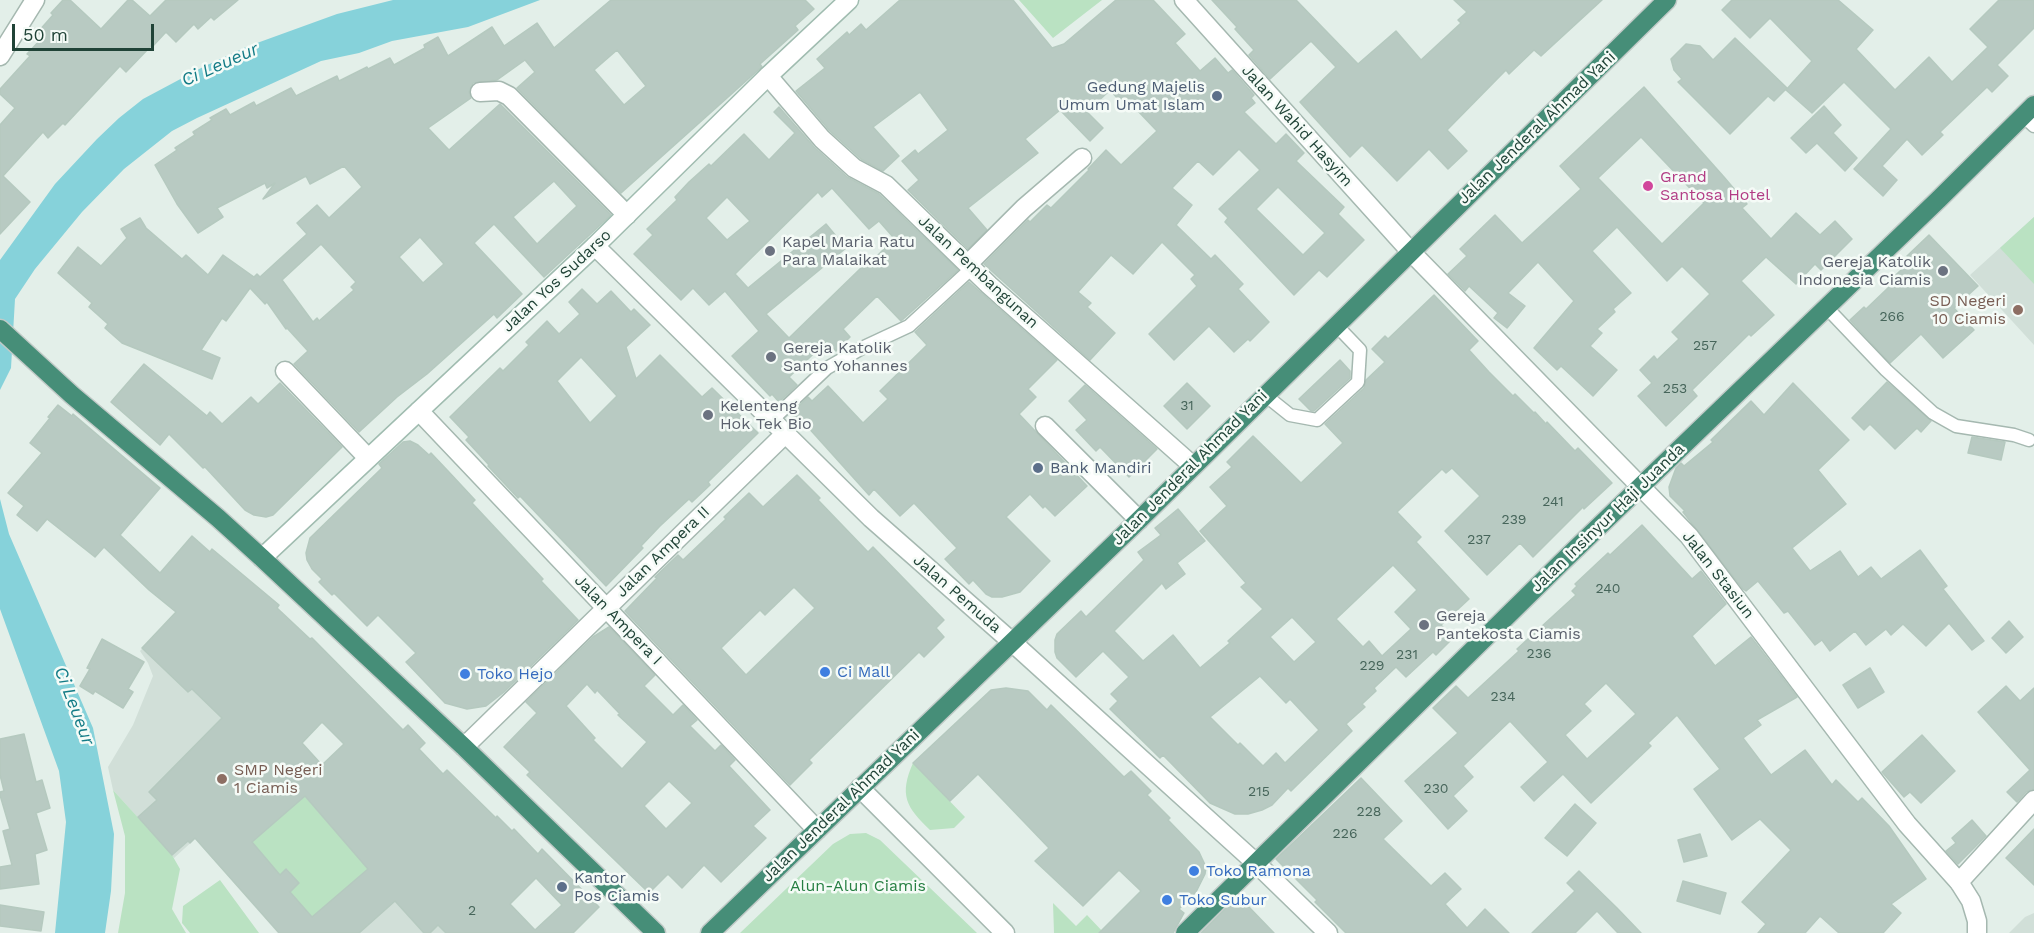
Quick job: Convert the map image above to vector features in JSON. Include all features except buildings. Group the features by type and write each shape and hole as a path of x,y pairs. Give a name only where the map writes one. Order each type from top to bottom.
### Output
{"highway":[{"name":"Jalan Jenderal Ahmad Yani","path":"710,933 1138,520 1667,0"},
{"name":"Jalan Insinyur Haji Juanda","path":"1185,933 1826,307 2030,116"},
{"path":"0,329 262,558 464,747 656,933"}],"street":[{"path":"0,56 35,0"},
{"name":"Jalan Yos Sudarso","path":"262,558 595,246 849,0"},
{"name":"Jalan Wahid Hasyim","path":"1184,0 1411,252"},
{"name":"Jalan Pembangunan","path":"768,76 822,139 854,168 886,185 970,266 1193,466"},
{"path":"480,92 495,90 502,91 509,96 627,215"},
{"path":"970,266 1024,208 1082,158"},
{"name":"Jalan Pemuda","path":"595,246 871,518 1257,864 1328,933"},
{"name":"Jalan Stasiun","path":"1411,252 1689,536 1907,824 1959,882 1971,901 1977,921 1977,933"},
{"path":"285,371 368,458"},
{"name":"Jalan Ampera I","path":"419,411 817,830"},
{"path":"1045,426 1138,520"},
{"name":"Jalan Ampera II","path":"464,747 785,434"},
{"path":"860,788 1005,933"},
{"path":"1959,882 2034,800"}],"lane":[{"path":"772,420 826,368 909,326 970,266"},
{"path":"1826,307 1886,370 1933,413 1956,426 2014,435 2029,440"},
{"path":"1265,395 1290,415 1317,420 1358,382 1360,350 1336,325"}],"shaded area":[{"name":"SD Negeri 10 Ciamis","path":"2034,217 2034,345 1970,275"},
{"name":"SMP Negeri 1 Ciamis","path":"167,622 469,933 279,933 195,839 174,858 113,790 108,767 133,725 153,676 140,651"},
{"path":"2034,913 2034,933 2009,933 2025,917"}],"green space":[{"path":"1019,0 1102,0 1053,38"},
{"path":"2034,217 2034,284 2000,248"},
{"path":"913,763 965,817 954,828 930,830 910,807 906,784"},
{"path":"280,768 368,869 312,917 290,892 299,883 287,869 280,875 227,814","holes":["292,807 263,832 247,813"]},
{"path":"113,790 172,855 180,869 172,909 186,933 118,933 125,893 125,836"},
{"name":"Alun-Alun Ciamis","path":"866,833 880,840 977,933 740,933 833,844 850,834"},
{"path":"220,880 259,933 190,933 182,923 183,906"},
{"path":"1053,903 1076,926 1087,915 1104,933 1054,933"}],"water":[{"name":"Ci Leueur","path":"393,0 540,0 468,27 392,41 359,53 321,61 172,131 124,169 82,212 35,269 15,299 11,368 0,390 0,260 55,184 97,139 143,99 203,67 246,47 337,14"},
{"name":"Ci Leueur","path":"0,499 9,534 93,728 114,834 111,891 105,933 55,933 66,822 59,771 0,609"}],"place":[{"name":"Gedung Majelis Umum Umat Islam","path":"1217,96"},
{"name":"Grand Santosa Hotel","path":"1648,186"},
{"name":"Kapel Maria Ratu Para Malaikat","path":"770,251"},
{"name":"Gereja Katolik Indonesia Ciamis","path":"1943,271"},
{"name":"SD Negeri 10 Ciamis","path":"2018,310"},
{"name":"Gereja Katolik Santo Yohannes","path":"771,357"},
{"name":"Kelenteng Hok Tek Bio","path":"708,415"},
{"name":"Bank Mandiri","path":"1038,468"},
{"name":"Gereja Pantekosta Ciamis","path":"1424,625"},
{"name":"Ci Mall","path":"825,672"},
{"name":"Toko Hejo","path":"465,674"},
{"name":"SMP Negeri 1 Ciamis","path":"222,779"},
{"name":"Toko Ramona","path":"1194,871"},
{"name":"Kantor Pos Ciamis","path":"562,887"},
{"name":"Toko Subur","path":"1167,900"}]}
